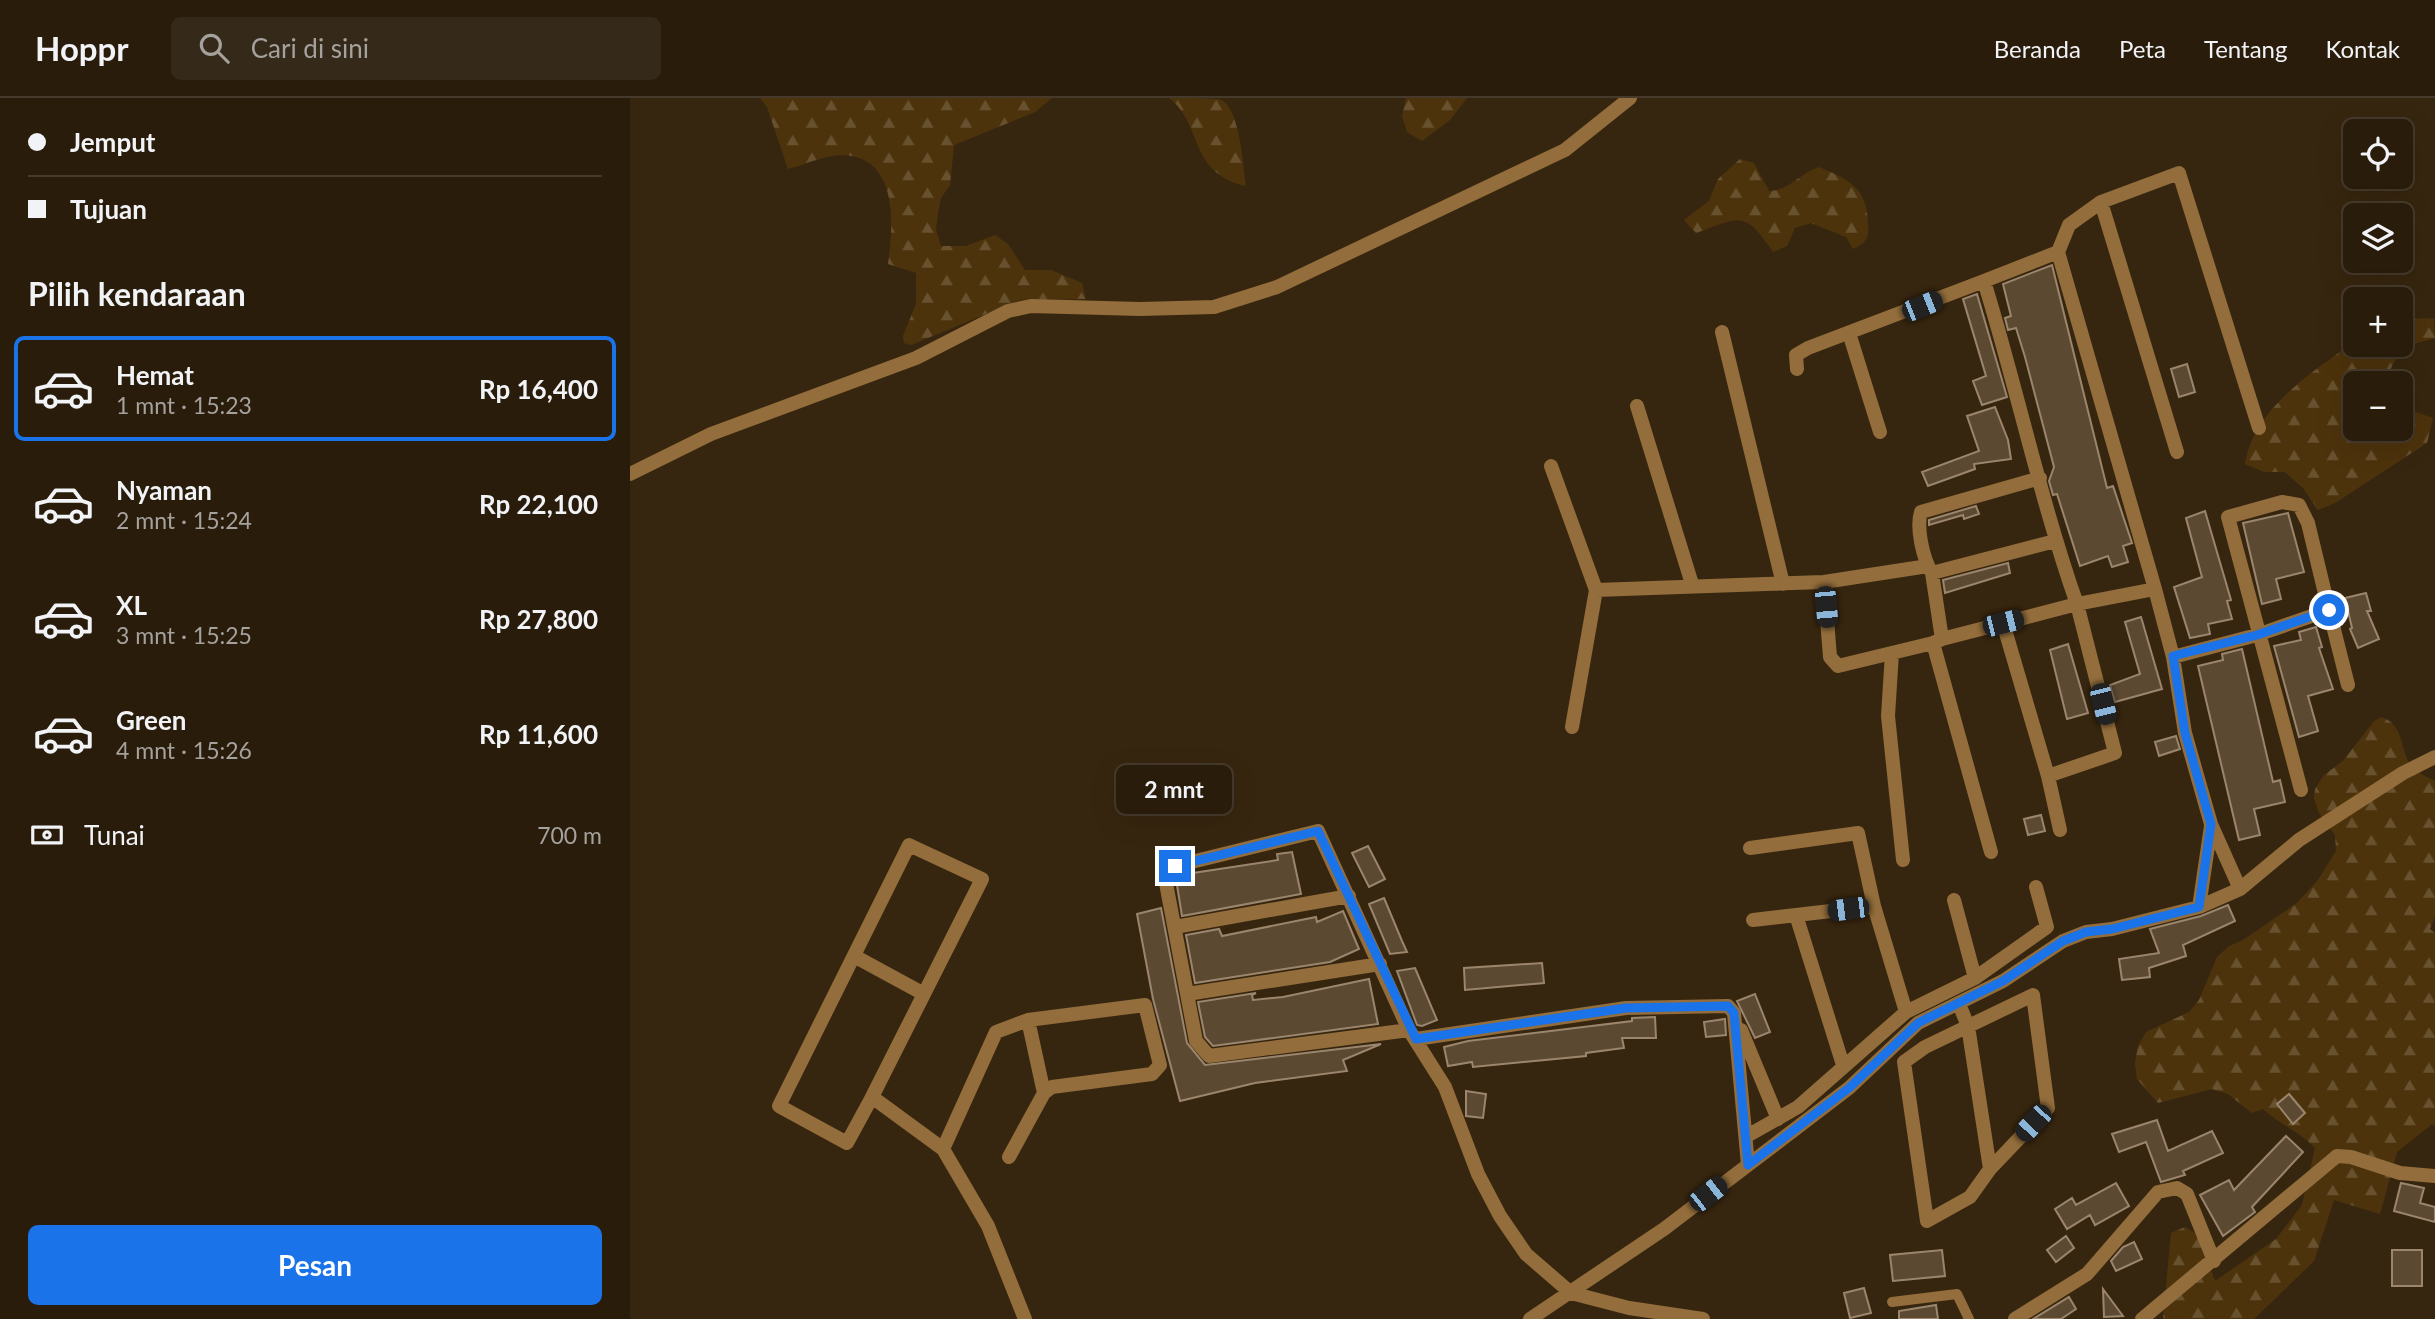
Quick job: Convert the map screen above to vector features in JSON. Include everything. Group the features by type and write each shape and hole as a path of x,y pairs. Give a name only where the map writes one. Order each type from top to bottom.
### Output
{"street":[{"path":"630,474 711,434 916,358 1008,311 1031,306 1140,309 1214,307 1277,287 1565,150 1630,98"},
{"path":"2240,889 2211,824 2185,733 2173,656 2058,252 2069,225 2101,202 2179,173 2259,428"},
{"path":"2101,202 2177,452"},
{"path":"1797,369 1797,355 2058,252"},
{"path":"1984,281 2040,478 2055,541 2077,604 2115,753 2048,776"},
{"path":"1722,332 1783,584"},
{"path":"1849,333 1880,432"},
{"path":"1637,406 1692,584"},
{"path":"1551,466 1596,590 1572,727"},
{"path":"1991,852 1938,641 1930,569 1919,523 1921,512 2040,478"},
{"path":"2301,790 2257,635 2228,517 2282,502 2300,505 2308,523 2348,685"},
{"path":"1596,590 1692,584 1824,582 1930,569 2055,541"},
{"path":"1824,582 1830,657 1834,664 1842,666 2077,604 2155,589"},
{"path":"2173,656 2257,635 2329,610"},
{"path":"2003,623 2048,776 2060,830"},
{"path":"1892,653 1888,716 1903,860"},
{"path":"1530,1319 1664,1229 1849,1088 1918,1023 2003,981 2063,941 2086,932 2112,929 2199,907 2240,889 2299,841 2385,784 2435,757"},
{"path":"2199,907 2211,824"},
{"path":"1703,1319 1629,1308 1571,1293 1526,1254 1500,1216 1478,1174 1440,1077 1413,1034 1317,831 1175,866 1165,878 1196,1041 1209,1056 1413,1034 1626,1008 1726,1005 1734,1013 1777,1119"},
{"path":"1749,849 1858,833 1874,906 1906,1012"},
{"path":"909,845 982,879 924,994 847,1143 779,1106 909,845"},
{"path":"1747,1136 1798,1107 1906,1012 1975,978 2047,927 2036,887"},
{"path":"1175,927 1349,895"},
{"path":"1954,900 1975,978"},
{"path":"1753,920 1874,906"},
{"path":"1796,915 1843,1065"},
{"path":"854,956 924,994"},
{"path":"1186,994 1380,964"},
{"path":"2033,995 2048,1108 1990,1169 1970,1197 1927,1220 1904,1062 1925,1047 1968,1026 2033,995"},
{"path":"943,1149 996,1032 1028,1020 1140,1004 1149,1009 1160,1065 1158,1070 1152,1074 1059,1086 1044,1093 1009,1157"},
{"path":"1959,1004 1968,1026 1990,1169"},
{"path":"1734,1013 1748,1165"},
{"path":"1028,1020 1044,1093"},
{"path":"872,1097 943,1149 988,1226 1025,1319"},
{"path":"2143,1319 2337,1156 2351,1157 2400,1173 2435,1177"},
{"path":"2015,1319 2087,1274 2158,1192 2177,1188 2187,1194 2214,1261"}],"lane":[{"path":"1892,1302 1956,1294 1969,1319"}],"green space":[{"path":"760,98 1052,98 1035,112 954,145 950,185 941,198 936,230 941,246 966,246 995,235 1008,244 1025,270 1051,270 1082,283 1086,299 1020,300 911,345 904,343 903,336 916,304 916,273 888,264 891,211 883,179 873,166 860,158 841,155 821,158 788,169 767,107"},
{"path":"1169,98 1219,99 1226,104 1236,124 1246,186 1227,180 1214,171 1205,160 1188,121"},
{"path":"1406,98 1467,98 1450,120 1422,141 1407,132 1402,116"},
{"path":"1740,159 1754,163 1769,191 1782,188 1819,167 1848,181 1864,202 1868,224 1866,240 1853,249 1846,237 1811,223 1795,228 1787,246 1773,252 1755,229 1740,220 1696,233 1684,220 1709,201 1718,179"},
{"path":"2434,318 2435,338 2413,344 2413,319"},
{"path":"2343,349 2343,357 2397,357 2390,371 2343,371 2343,441 2413,441 2413,411 2433,418 2427,443 2335,503 2318,510 2303,488 2285,472 2264,472 2245,464 2260,426 2273,409 2321,365"},
{"path":"2381,717 2395,726 2409,763 2414,769 2435,781 2435,917 2430,929 2435,933 2435,1126 2432,1124 2397,1152 2380,1214 2334,1200 2314,1261 2254,1319 2163,1319 2171,1233 2185,1227 2198,1235 2215,1281 2276,1239 2302,1205 2315,1148 2263,1109 2252,1113 2228,1094 2212,1089 2158,1103 2137,1079 2135,1063 2138,1046 2146,1032 2189,1012 2199,1000 2217,957 2229,946 2243,940 2297,903 2318,880 2336,851 2335,835 2319,813 2314,798 2315,789 2324,775 2343,761 2374,721"}],"building":[{"path":"2052,265 2107,488 2113,486 2132,543 2123,546 2128,562 2112,567 2108,556 2080,566 2057,494 2053,495 2049,481 2054,467 2025,357 2016,328 2008,330 2005,318 2011,316 2003,284"},
{"path":"1977,294 2007,397 1982,405 1973,381 1986,376 1963,299"},
{"path":"2187,364 2195,392 2179,397 2171,369"},
{"path":"1995,407 2008,440 2011,459 1974,464 1975,469 1928,486 1922,472 1979,451 1967,416"},
{"path":"1976,506 1979,514 1964,519 1963,515 1929,525 1929,520"},
{"path":"2205,511 2231,600 2227,601 2232,619 2208,624 2210,634 2190,638 2174,587 2202,577 2186,518"},
{"path":"2288,513 2304,572 2276,579 2281,599 2262,604 2243,523"},
{"path":"2008,563 2010,573 1945,593 1943,580"},
{"path":"2366,593 2371,611 2367,611 2379,639 2358,648 2350,629 2352,628 2345,598"},
{"path":"2141,617 2162,689 2115,702 2110,685 2140,674 2125,622"},
{"path":"2316,627 2322,647 2319,648 2333,689 2308,696 2318,731 2299,737 2274,646 2301,640 2299,632"},
{"path":"2068,644 2088,713 2067,719 2050,650"},
{"path":"2242,649 2273,782 2280,780 2285,802 2254,809 2260,835 2239,840 2198,666 2223,660 2222,654"},
{"path":"2176,736 2180,749 2159,756 2155,742"},
{"path":"2041,815 2045,831 2028,835 2024,819"},
{"path":"1368,846 1385,879 1369,887 1352,853"},
{"path":"1292,852 1301,894 1182,916 1176,879 1180,875 1278,860 1277,854"},
{"path":"1384,898 1407,952 1390,954 1369,904"},
{"path":"2228,905 2235,921 2183,945 2186,956 2149,968 2150,977 2122,980 2119,959 2159,953 2150,929 2201,916"},
{"path":"1161,908 1187,1043 1205,1065 1381,1044 1343,1060 1347,1071 1255,1083 1180,1101 1153,999 1137,914"},
{"path":"1343,911 1359,949 1330,962 1195,983 1186,935 1219,929 1222,936 1316,917 1317,922"},
{"path":"1542,963 1544,983 1465,990 1464,968"},
{"path":"1415,968 1437,1020 1422,1026 1417,1025 1397,971"},
{"path":"1369,979 1378,1024 1213,1046 1205,1037 1198,1002 1256,993 1252,995 1253,1000 1283,997"},
{"path":"1755,994 1770,1032 1755,1038 1737,1001"},
{"path":"1655,1017 1656,1038 1622,1038 1624,1048 1586,1053 1586,1056 1473,1067 1472,1062 1448,1066 1444,1047 1468,1041"},
{"path":"1725,1019 1726,1035 1706,1037 1704,1022"},
{"path":"1466,1091 1486,1094 1483,1118 1466,1116"},
{"path":"2289,1094 2305,1113 2293,1124 2277,1104"},
{"path":"2157,1120 2168,1151 2212,1131 2223,1153 2183,1171 2185,1175 2161,1182 2146,1142 2119,1152 2112,1134"},
{"path":"2286,1136 2303,1152 2252,1207 2255,1212 2223,1236 2200,1195 2229,1180 2234,1190"},
{"path":"2116,1183 2129,1206 2095,1225 2090,1215 2067,1229 2055,1209 2072,1198 2076,1205"},
{"path":"2401,1183 2424,1188 2420,1203 2435,1207 2435,1222 2394,1211"},
{"path":"2066,1236 2074,1248 2056,1262 2047,1250"},
{"path":"2134,1242 2142,1259 2116,1271 2111,1261 2123,1247"},
{"path":"1942,1250 1945,1276 1893,1281 1890,1255"},
{"path":"2392,1250 2422,1250 2422,1286 2392,1286"},
{"path":"1864,1288 1871,1313 1850,1318 1844,1293"},
{"path":"2103,1289 2123,1316 2104,1317"},
{"path":"2069,1297 2076,1309 2061,1319 2033,1319"},
{"path":"1936,1305 1938,1319 1899,1319 1899,1311"}],"route":[{"path":"1175,866 1318,831 1409,1030 1416,1039 1626,1008 1731,1007 1734,1013 1748,1165 1849,1088 1918,1023 2003,981 2063,941 2086,932 2112,929 2199,907 2211,824 2185,733 2173,656 2257,635 2329,610"}]}
